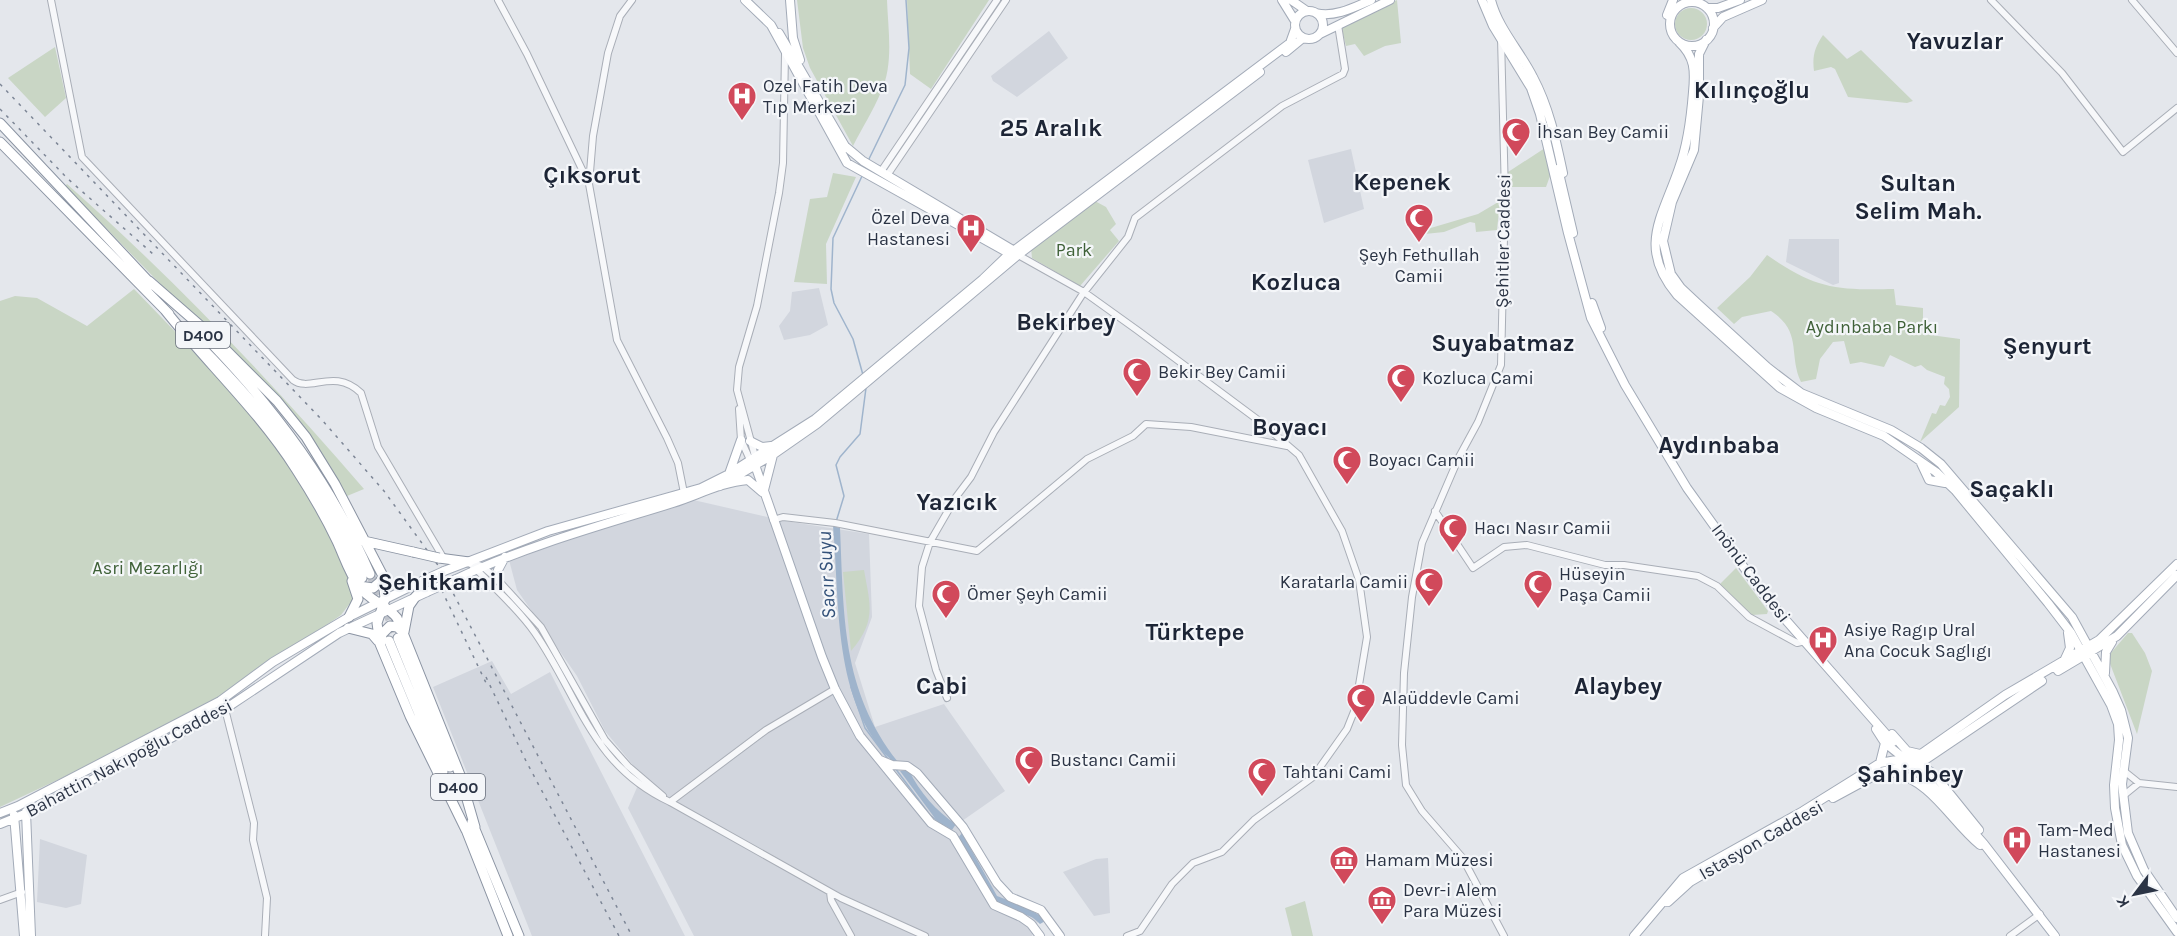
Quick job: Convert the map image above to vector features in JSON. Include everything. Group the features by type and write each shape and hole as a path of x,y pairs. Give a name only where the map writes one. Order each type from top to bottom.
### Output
{"highway":[{"name":"D400","path":"0,123 230,363 282,423 333,500 364,579"},
{"name":"D400","path":"0,142 240,387 301,462 328,505 364,579"},
{"path":"149,281 212,336 277,401 323,465 382,576 382,606 377,622 393,639 460,775 470,828 508,936"},
{"path":"165,310 202,357 273,436 325,516 349,567 358,599 349,616"},
{"path":"364,540 475,566"},
{"path":"349,567 373,588 382,576"},
{"path":"364,579 382,606 393,639 410,716 470,828"},
{"path":"393,639 416,596"},
{"path":"348,628 393,639"},
{"name":"D400","path":"470,828 519,936"}],"main road":[{"path":"745,0 771,26 847,163 1014,254"},
{"path":"751,0 780,34 845,146 863,161 885,172 1014,254"},
{"path":"790,0 793,38 809,83"},
{"path":"1282,0 1303,38"},
{"path":"1291,0 1322,22 1318,34"},
{"path":"382,606 427,592 456,579 475,566 564,526 684,493 727,475 774,450 859,386 874,370 1014,254 1290,44 1299,14 1338,13 1371,0"},
{"path":"859,386 871,380 1014,254 1303,38 1318,34 1390,0"},
{"path":"1482,0 1523,72 1540,114 1564,217"},
{"path":"1491,0 1503,35 1533,76 1548,110 1565,185 1572,231"},
{"path":"1673,0 1671,30 1688,51 1694,65 1686,147 1656,230 1657,260 1665,278 1677,295 1780,388 1816,408 1884,436 1919,459 1951,486 2086,652 2105,678 2125,724 2128,738 2124,771 2124,816 2132,847 2144,870 2177,918"},
{"path":"1673,0 1667,17 1667,31 1694,65"},
{"path":"1707,8 1727,6 1740,0"},
{"path":"1762,0 1727,15 1713,28 1699,54 1699,96 1694,150 1672,202 1663,240 1665,258 1675,280 1767,367 1801,393 1891,430 1921,448 1941,464 2072,617 2091,669 2111,705 2118,724 2119,740 2114,785 2122,845 2137,876 2177,932"},
{"path":"1671,16 1680,6 1696,1 1727,6"},
{"path":"1696,1 1707,8 1713,21 1713,28"},
{"path":"780,34 793,38"},
{"path":"1679,42 1693,45 1706,40"},
{"path":"1536,96 1558,169 1572,231"},
{"path":"1558,169 1564,217"},
{"name":"Inönü Caddesi","path":"1564,217 1591,318 1628,390 1687,488 1763,594 1838,677"},
{"name":"Inönü Caddesi","path":"1572,231 1594,311 1628,390"},
{"path":"727,475 746,441 774,450"},
{"path":"764,494 765,478 774,450"},
{"path":"720,486 754,461"},
{"path":"754,461 773,520 835,689 860,736 931,824 953,836 993,905 1021,917 1031,924 1040,936"},
{"path":"382,606 422,580 444,572 475,566 720,486 748,480 764,494"},
{"path":"456,579 495,583 500,562 507,555"},
{"path":"2086,652 2118,624 2177,564"},
{"path":"2105,678 2106,652 2117,636 2177,575"},
{"name":"Bahattin Nakıpoğlu Caddesi","path":"0,813 24,803 220,701 273,662 349,616 382,606"},
{"name":"Bahattin Nakıpoğlu Caddesi","path":"0,824 27,814 225,709 295,660 382,606"},
{"path":"2063,663 2070,648 2067,629"},
{"path":"1636,936 1683,878 1803,811 1880,763 1921,754 2006,695 2117,636"},
{"name":"Istasyon Caddesi","path":"1636,936 1690,882 1747,851 1854,786 1888,771 1918,764 2009,701 2072,664 2086,652"},
{"path":"2072,664 2084,665 2091,669"},
{"path":"1838,677 1850,685 1907,751 1921,754"},
{"path":"1838,677 1904,759 1933,773 2055,936"},
{"path":"1880,763 1889,742"},
{"path":"1933,755 1933,773"},
{"path":"880,760 907,766 917,773 937,800 963,827 997,883 1010,897 1041,910 1060,936"},
{"path":"894,780 899,766"},
{"path":"1888,771 1907,775 1929,791 1968,835 1988,848"},
{"path":"1924,776 2020,882 2060,936"},
{"path":"24,803 27,814 31,936"},
{"path":"14,808 24,936"},
{"path":"1628,936 1658,907"}],"street":[{"path":"51,0 82,157 293,380 302,385 337,380 361,393 378,447 442,558"},
{"path":"498,0 527,54 589,184"},
{"path":"632,0 620,16 608,53 593,136 589,184 617,340 672,449 684,493"},
{"path":"885,172 997,0"},
{"path":"885,172 1006,0"},
{"path":"1991,0 2062,73 2123,152 2177,108"},
{"path":"2132,0 2177,53"},
{"path":"947,698 936,670 920,606 922,567 930,542 956,497 971,477 994,432 1084,292 1128,237 1135,218 1282,106 1343,74 1345,69 1338,25"},
{"name":"Şehitler Caddesi","path":"1503,35 1505,195 1501,365 1478,422 1422,543 1412,597 1404,673 1402,745 1406,785 1422,811 1462,857 1504,936"},
{"path":"754,461 746,441 739,405 739,368 757,306 782,170 785,54"},
{"path":"1014,254 1084,292 1239,405 1299,455 1342,531 1359,580 1367,637 1354,710 1347,729 1313,777 1254,820 1222,852 1193,864 1158,902 1140,931 1127,936"},
{"path":"773,520 783,517 838,523 957,548 981,549 1087,459 1132,436 1146,424 1191,427 1288,446"},
{"path":"1435,511 1473,568 1504,547 1527,545 1605,565 1624,565 1698,576 1717,586 1749,616 1797,643 1805,641"},
{"path":"475,566 542,627 605,740 628,766 670,802 831,892 925,936"},
{"path":"670,802 766,730 835,689"},
{"path":"225,709 254,823 253,840 267,898 265,936"},
{"path":"2124,771 2139,783 2177,788"},
{"path":"2123,796 2139,783"},
{"path":"0,900 22,892"},
{"path":"831,892 831,900 851,936"},
{"path":"2010,936 2040,914"}],"shaded area":[{"path":"1049,31 1068,58 1017,97 993,81 991,76"},
{"path":"1351,149 1364,209 1324,223 1308,160"},
{"path":"1789,239 1839,239 1839,283 1833,285 1786,262"},
{"path":"819,288 828,325 810,335 784,340 779,326 790,311 792,292"},
{"path":"689,499 785,521 869,534 872,617 855,663 875,727 944,704 1005,791 962,821 1006,894 1042,912 1032,936 694,936 628,808 642,776 605,731 577,676 517,590 509,560"},
{"path":"492,661 511,694 550,672 685,936 532,936 433,687"},
{"path":"40,839 87,855 81,904 66,908 37,902"},
{"path":"1108,858 1110,913 1094,916 1063,872 1096,859"}],"green space":[{"path":"797,0 887,0 888,70 875,106 853,146 810,68 803,48"},
{"path":"907,0 989,0 931,89 910,74"},
{"path":"1397,0 1401,43 1385,46 1364,56 1355,44 1346,46 1341,26"},
{"path":"1691,8 1702,13 1707,24 1702,35 1691,40 1680,35 1675,24 1680,13"},
{"path":"1823,35 1847,59 1861,50 1913,101 1907,103 1848,97 1835,69 1831,67 1814,71 1815,52"},
{"path":"55,47 66,98 45,117 8,78"},
{"path":"1545,148 1550,176 1546,187 1507,187 1505,174"},
{"path":"833,173 856,177 826,244 827,284 794,282 810,199 827,197"},
{"path":"67,184 145,256 221,332 294,409 364,489 347,496 285,406 259,376 225,342 178,302 65,186"},
{"name":"Park","path":"1093,200 1106,207 1116,224 1110,230 1119,241 1080,286 1032,258 1031,248"},
{"path":"1500,201 1497,230 1476,232 1475,223 1470,222 1444,232 1425,234 1424,230 1478,214"},
{"name":"Aydınbaba Parkı","path":"1767,255 1813,281 1841,288 1894,289 1896,305 1923,308 1923,334 1960,339 1959,407 1920,442 1932,413 1936,414 1940,405 1945,406 1950,397 1949,389 1944,384 1945,377 1921,365 1915,367 1890,355 1884,367 1861,362 1850,364 1844,341 1833,342 1820,359 1816,379 1801,382 1797,372 1791,335 1781,319 1771,311 1742,317 1734,324 1717,308 1750,277"},
{"name":"Asri Mezarlığı","path":"134,289 210,369 283,456 322,516 353,588 354,598 341,615 216,701 117,752 0,807 0,301 15,296 37,298 87,326"},
{"path":"1736,568 1768,611 1767,614 1752,615 1719,585"},
{"path":"864,570 870,612 865,630 851,651 843,572"},
{"path":"2128,633 2132,633 2145,653 2152,671 2137,734 2109,661 2110,654"},
{"path":"1305,901 1313,936 1292,936 1285,908"}],"water":[{"path":"833,526 840,528 845,621 856,679 865,707 879,735 898,762 892,761 873,737 858,710 849,681 839,619"},
{"path":"909,770 929,801 956,824 952,830 937,821 900,771"},
{"path":"962,833 997,896 1026,907 1047,920 1040,924 1028,915 999,904 995,900 958,838"}],"waterway":[{"name":"Sacır Suyu","path":"868,161 905,85 909,48 906,0"},
{"name":"Sacır Suyu","path":"863,174 833,238 831,289 834,303 853,339 863,375"},
{"name":"Sacır Suyu","path":"836,522 844,496 836,465 860,434 866,388"},
{"name":"Sacır Suyu","path":"851,687 865,728 888,759"},
{"name":"Sacır Suyu","path":"895,768 930,815 960,838"},
{"name":"Sacır Suyu","path":"1011,909 1032,916"}],"tunnel":[{"path":"1492,15 1530,80"},
{"path":"370,574 398,638"},
{"path":"1893,742 1924,776"}],"railway":[{"path":"0,84 323,421 384,491 440,568 632,936"},
{"path":"0,109 68,179 153,254"},
{"path":"434,574 487,685"},
{"path":"486,677 526,761 619,936"}],"place":[{"name":"Ozel Fatih Deva Tıp Merkezi","path":"742,122"},
{"name":"İhsan Bey Camii","path":"1516,158"},
{"name":"Şeyh Fethullah Camii","path":"1419,244"},
{"name":"Özel Deva Hastanesi","path":"971,254"},
{"name":"Bekir Bey Camii","path":"1137,398"},
{"name":"Kozluca Cami","path":"1401,404"},
{"name":"Boyacı Camii","path":"1347,486"},
{"name":"Hacı Nasır Camii","path":"1453,554"},
{"name":"Karatarla Camii","path":"1429,608"},
{"name":"Hüseyin Paşa Camii","path":"1538,610"},
{"name":"Ömer Şeyh Camii","path":"946,620"},
{"name":"Asiye Ragıp Ural Ana Cocuk Saglıgı","path":"1823,666"},
{"name":"Alaüddevle Cami","path":"1361,724"},
{"name":"Bustancı Camii","path":"1029,786"},
{"name":"Tahtani Cami","path":"1262,798"},
{"name":"Tam-Med Hastanesi","path":"2017,866"},
{"name":"Hamam Müzesi","path":"1344,886"},
{"name":"Devr-i Alem Para Müzesi","path":"1382,926"}],"district":[{"name":"Yavuzlar","path":"1955,41"},
{"name":"Kılınçoğlu","path":"1752,90"},
{"name":"25 Aralık","path":"1051,128"},
{"name":"Çıksorut","path":"592,175"},
{"name":"Kepenek","path":"1402,182"},
{"name":"Sultan Selim Mah.","path":"1918,197"},
{"name":"Kozluca","path":"1296,282"},
{"name":"Bekirbey","path":"1066,322"},
{"name":"Suyabatmaz","path":"1503,343"},
{"name":"Şenyurt","path":"2047,346"},
{"name":"Boyacı","path":"1290,427"},
{"name":"Aydınbaba","path":"1719,445"},
{"name":"Saçaklı","path":"2012,489"},
{"name":"Yazıcık","path":"957,502"},
{"name":"Şehitkamil","path":"441,582"},
{"name":"Türktepe","path":"1195,632"},
{"name":"Cabi","path":"942,686"},
{"name":"Alaybey","path":"1618,686"},
{"name":"Şahinbey","path":"1910,774"}]}
